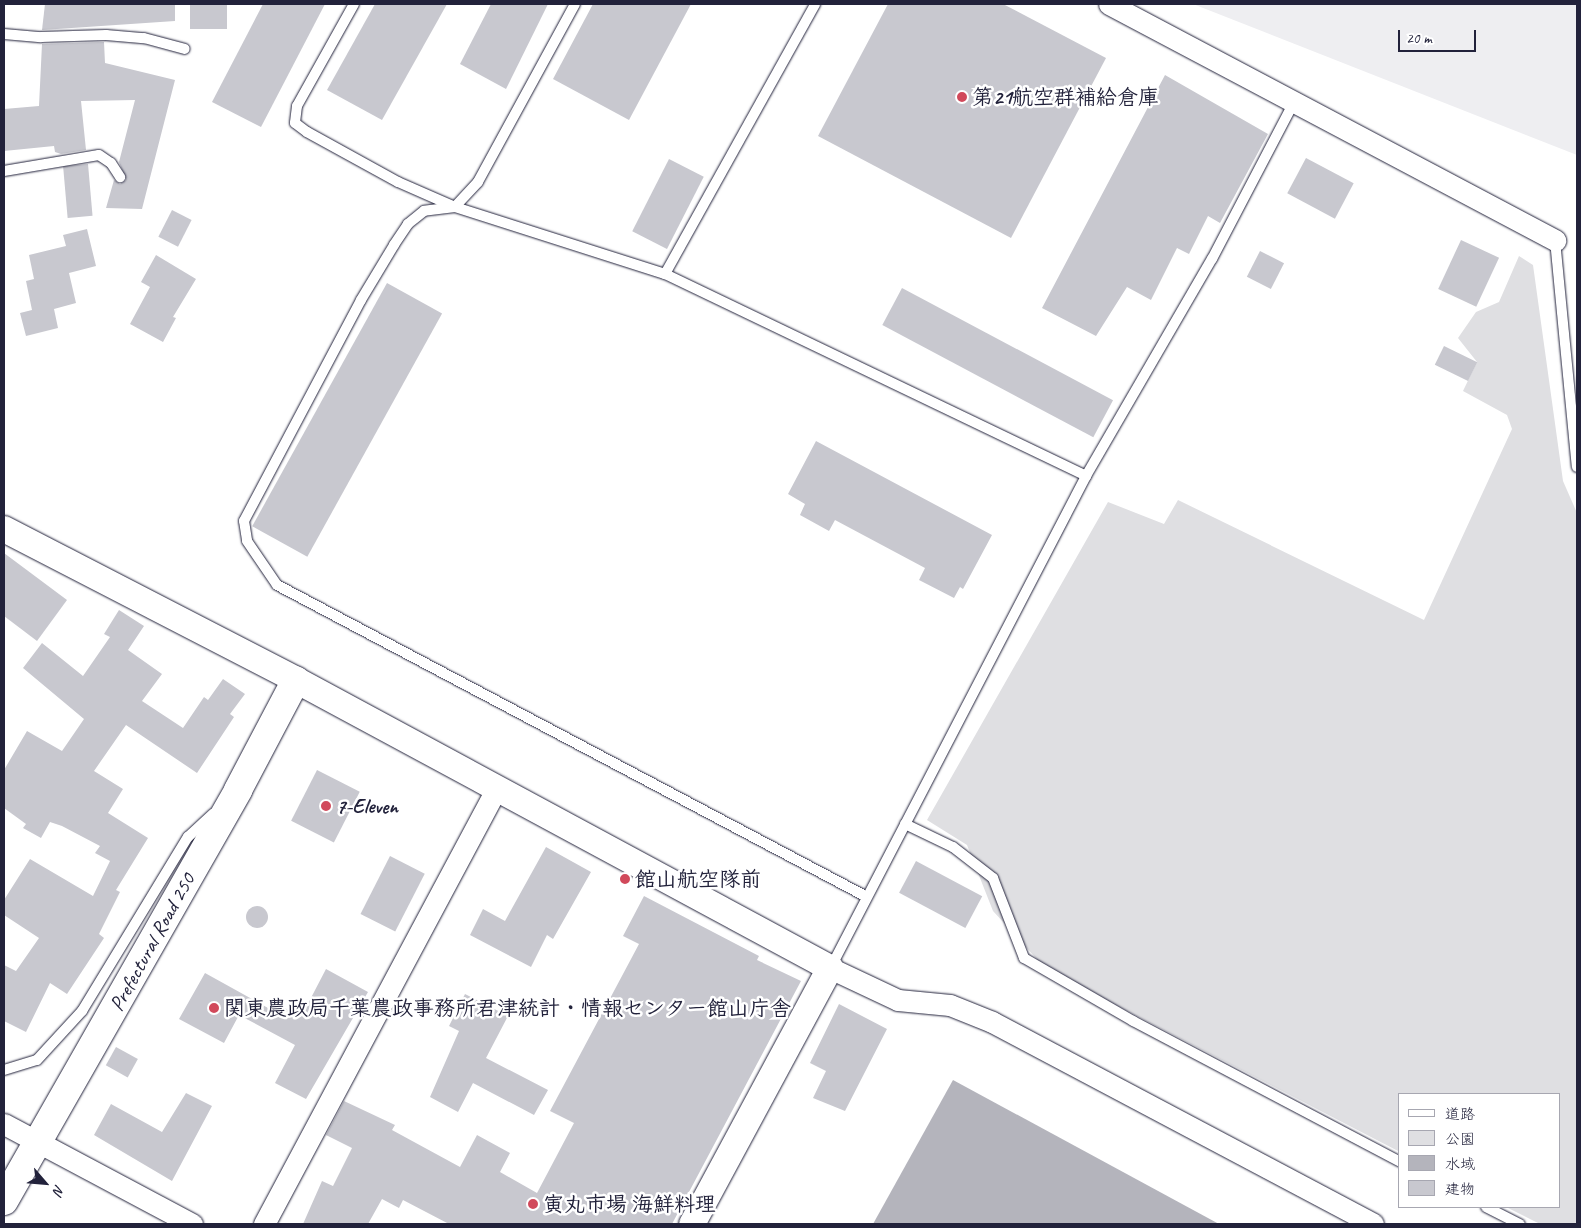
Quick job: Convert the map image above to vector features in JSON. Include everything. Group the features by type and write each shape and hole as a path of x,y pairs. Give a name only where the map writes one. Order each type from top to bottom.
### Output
{"main road":[{"name":"Prefectural Road 250","path":"4,1201 39,1143 238,790 296,680"}],"street":[{"path":"1109,4 1555,240"},
{"path":"4,529 296,680 830,968 898,1000 950,1004 992,1022 1373,1224"},
{"path":"264,1224 497,787"},
{"path":"692,1224 830,968"},
{"path":"4,1124 192,1224"}],"lane":[{"path":"354,4 297,106 295,122 398,182 455,207 665,274 1086,476"},
{"path":"575,4 478,182 455,207 424,212 408,224 361,300 244,521 253,553 277,585 868,897"},
{"path":"665,274 815,4"},
{"path":"4,34 40,37 106,35 144,38 185,49"},
{"path":"830,968 1086,476 1212,259 1294,102"},
{"path":"4,171 99,155 111,163 120,177"},
{"path":"1555,240 1577,467"},
{"path":"4,1070 37,1060 82,1010 188,837 238,790"},
{"path":"905,824 953,847 993,878 1024,958 1134,1021 1398,1161"},
{"path":"1488,1208 1520,1224"}],"shaded area":[{"path":"1193,4 1577,4 1577,155"}],"green space":[{"path":"1519,256 1533,265 1563,481 1577,513 1577,1224 1540,1224 1508,1208 1561,1208 1561,1093 1398,1093 1398,1151 1046,969 993,911 967,845 927,820 1108,502 1164,524 1178,500 1424,620 1512,429 1507,415 1463,391 1477,362 1458,338 1476,312 1499,302"}],"water":[{"path":"953,1080 1219,1224 873,1224"}],"building":[{"path":"45,4 175,4 175,21 42,30"},
{"path":"190,4 227,4 227,29 190,29"},
{"path":"263,4 325,4 261,127 212,102"},
{"path":"375,4 447,4 382,120 327,90"},
{"path":"491,4 548,4 506,89 460,64"},
{"path":"593,4 691,4 629,120 553,79"},
{"name":"第21航空群補給倉庫","path":"888,4 1003,4 1106,58 1011,238 818,136"},
{"path":"104,42 105,63 175,80 142,209 106,208 114,180 120,184 126,180 119,162 135,100 81,101 86,150 61,154 55,152 54,146 4,151 4,109 39,106 42,44"},
{"path":"1165,75 1268,134 1220,223 1208,216 1189,254 1177,248 1151,300 1127,287 1096,336 1042,308"},
{"path":"1306,158 1354,183 1335,219 1287,193"},
{"path":"669,159 704,177 667,249 632,231"},
{"path":"88,164 93,216 68,218 63,166"},
{"path":"172,210 192,220 178,247 158,237"},
{"path":"87,229 96,266 69,273 76,303 54,309 58,328 26,336 20,313 32,310 26,281 34,279 29,255 66,246 63,235"},
{"path":"1461,240 1499,258 1476,307 1438,289"},
{"path":"1260,251 1284,263 1271,289 1247,277"},
{"path":"156,255 196,279 173,317 176,318 163,342 130,324 150,287 141,282"},
{"path":"387,283 442,314 307,557 252,526"},
{"path":"902,288 1113,400 1093,437 882,325"},
{"path":"1444,346 1477,362 1468,381 1435,365"},
{"path":"816,441 992,535 963,589 960,587 954,598 919,580 925,568 835,520 829,531 800,515 805,504 788,494"},
{"path":"4,553 67,600 37,641 4,616"},
{"path":"119,610 144,626 128,650 162,674 142,701 183,728 204,697 208,700 223,679 245,694 230,714 234,717 197,773 126,725 94,771 123,789 108,813 148,838 116,890 120,892 99,934 104,938 67,994 50,983 26,1032 4,1021 4,965 16,971 39,938 4,915 4,900 30,859 93,896 110,861 95,853 100,846 62,826 50,822 41,838 23,828 26,824 4,808 4,770 27,731 62,751 84,719 23,668 42,643 83,676 110,637 104,634"},
{"name":"7-Eleven","path":"317,770 360,792 334,843 291,821"},
{"path":"546,847 591,872 553,939 547,935 531,967 470,935 483,909 505,921"},
{"path":"390,856 425,874 395,932 360,914"},
{"path":"916,861 982,896 965,928 899,893"},
{"path":"644,896 759,956 757,960 801,981 672,1224 449,1224 403,1200 399,1208 382,1199 368,1224 303,1224 322,1181 333,1186 352,1148 326,1135 344,1101 395,1125 392,1130 460,1167 477,1135 510,1153 500,1172 537,1193 574,1123 550,1111 639,944 623,936"},
{"path":"257,906 265,909 268,917 265,925 257,928 249,925 246,917 249,909"},
{"path":"326,969 368,992 306,1099 275,1083 295,1045 239,1015 224,1043 179,1019 205,973 268,1008 272,1001 301,1017"},
{"path":"465,994 508,1016 486,1058 548,1090 534,1115 473,1083 458,1112 430,1097 459,1031 449,1026"},
{"path":"839,1004 887,1029 845,1111 813,1098 826,1071 810,1063"},
{"path":"116,1047 138,1059 128,1077 106,1065"},
{"path":"186,1093 212,1106 172,1181 94,1135 111,1104 162,1132"}],"place":[{"name":"第21航空群補給倉庫","path":"962,97"},
{"name":"7-Eleven","path":"326,806"},
{"name":"館山航空隊前","path":"625,879"},
{"name":"関東農政局千葉農政事務所君津統計・情報センター館山庁舎","path":"214,1008"},
{"name":"寅丸市場 海鮮料理","path":"533,1204"}]}
